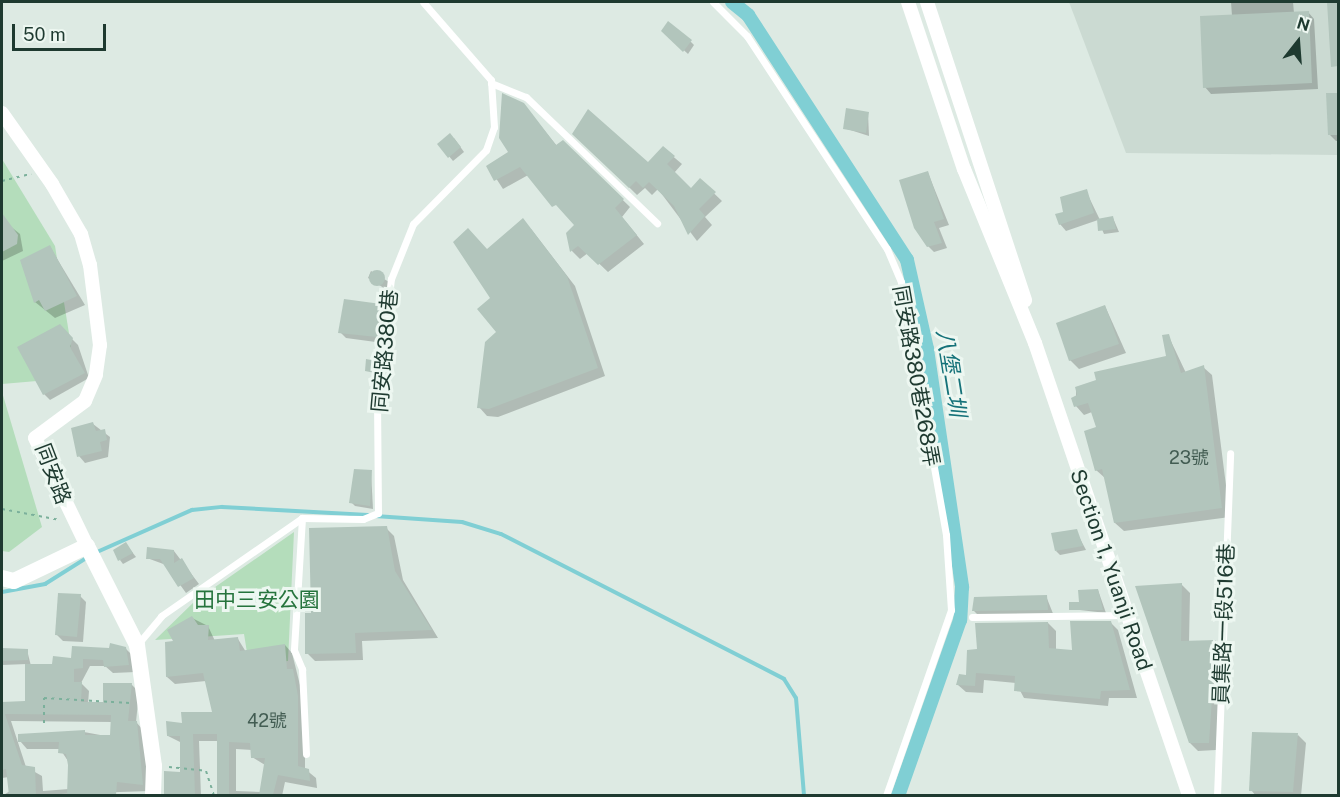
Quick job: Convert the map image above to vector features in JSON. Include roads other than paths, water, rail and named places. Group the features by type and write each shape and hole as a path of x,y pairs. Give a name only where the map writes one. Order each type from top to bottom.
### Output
{"street":[{"name":"Section 1, Yuanji Road","path":"908,2 964,169 1035,343 1189,795"},
{"name":"Section 1, Yuanji Road","path":"927,2 1015,259 1035,343"},
{"name":"同安路","path":"2,113 43,171 81,234 100,345 85,401 35,438 70,518 87,546 137,645 154,766 153,795"},
{"path":"2,578 14,581 87,546"}],"lane":[{"path":"423,2 492,83 526,97 657,223"},
{"name":"同安路380巷268弄","path":"713,2 747,36 886,249 901,282 946,535 951,610 886,795"},
{"name":"同安路380巷","path":"302,518 363,519 378,513 377,403 391,279 413,224 492,141 492,83"},
{"name":"員集路一段516巷","path":"1217,795 1230,453"},
{"path":"137,645 161,616 302,518"},
{"path":"302,518 294,650 302,669 306,754"},
{"path":"972,617 1126,615"}],"waterway":[{"name":"八堡二圳","path":"732,2 748,15 907,260 927,349 962,587 960,620 898,796"},
{"path":"97,552 192,510 222,507 368,515"},
{"path":"375,516 462,522 501,534 784,679 796,698 804,796"},
{"path":"2,592 45,584 88,557"}],"park label":[{"name":"田中三安公園","path":"257,600"}]}
